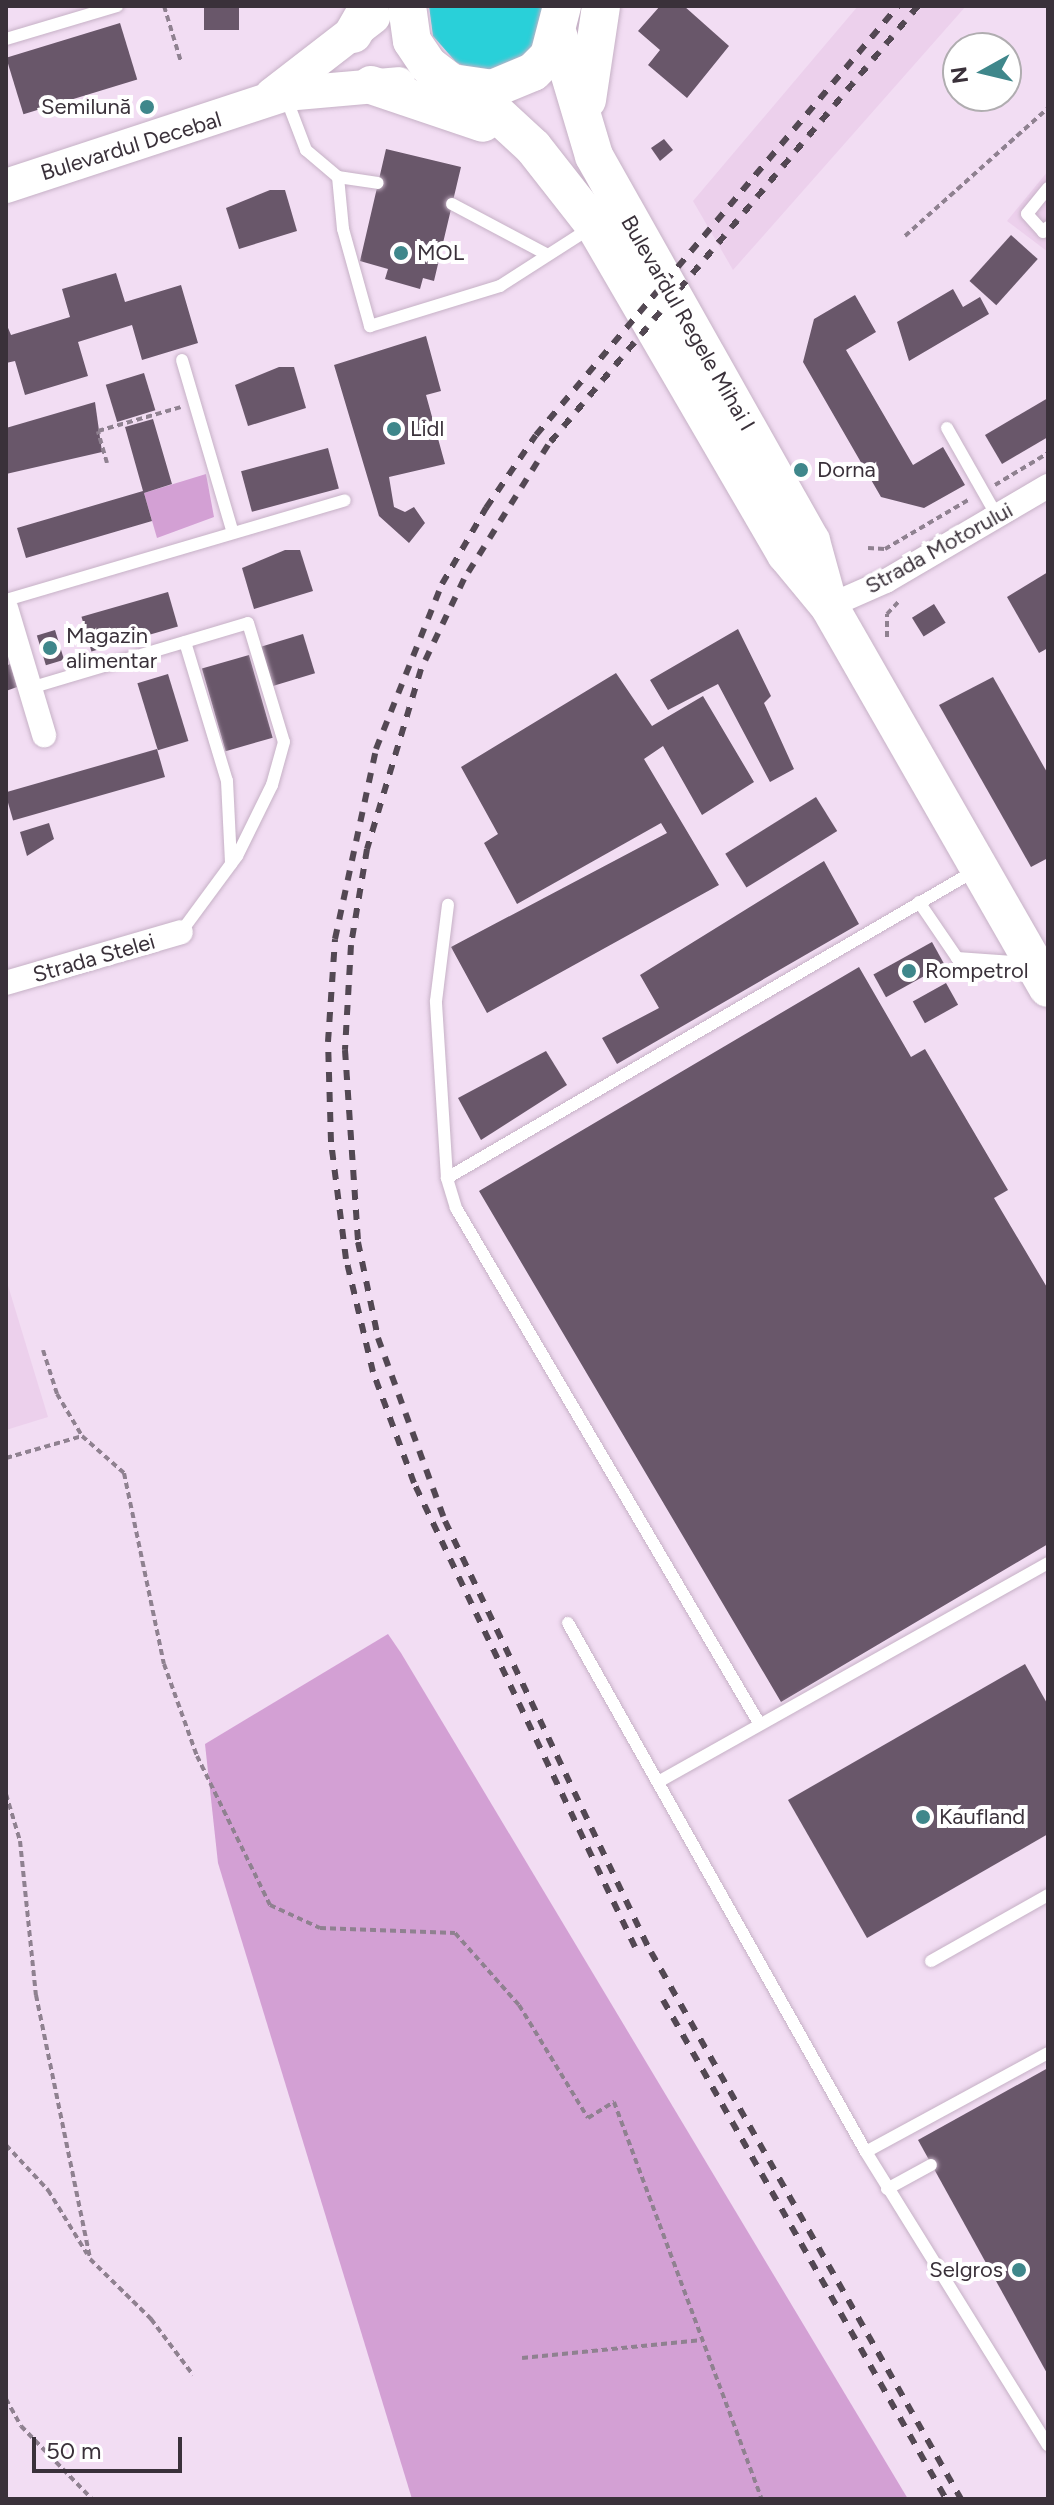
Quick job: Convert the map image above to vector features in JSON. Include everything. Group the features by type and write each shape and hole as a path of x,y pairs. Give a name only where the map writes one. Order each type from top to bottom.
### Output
{"main road":[{"name":"Bulevardul Decebal","path":"271,100 361,20 385,6"},
{"name":"Bulevardul Regele Mihai I","path":"407,6 419,54 533,147 595,226 786,554 829,606 1041,976"},
{"path":"585,127 601,6"},
{"name":"Bulevardul Regele Mihai I","path":"564,18 585,127 608,185 811,541 829,606"},
{"path":"460,85 492,89 523,78 549,56 564,18"},
{"name":"Bulevardul Decebal","path":"6,186 271,100 371,85 460,85"},
{"path":"371,85 445,107 533,147"}],"street":[{"name":"Strada Motorului","path":"829,606 1048,486"},
{"path":"6,608 44,735"},
{"name":"Strada Stelei","path":"6,983 181,932"}],"lane":[{"path":"6,39 117,6"},
{"path":"271,100 306,150 338,177 378,183"},
{"path":"338,177 343,229 370,326 500,286 546,254 595,226"},
{"path":"1048,188 1027,214 1043,232 1048,227"},
{"path":"452,204 546,254"},
{"path":"182,360 233,533"},
{"path":"947,428 997,516"},
{"path":"6,600 345,500"},
{"path":"30,688 248,623 281,731 272,785 231,864 181,932"},
{"path":"185,642 227,781 231,864"},
{"path":"447,1178 979,868"},
{"path":"919,902 957,958 1041,976"},
{"path":"448,905 436,1001 447,1178 456,1208 759,1723"},
{"path":"658,1782 1048,1563"},
{"path":"568,1623 887,2189 1048,2445"},
{"path":"931,1961 1048,1895"},
{"path":"866,2152 1048,2053"},
{"path":"887,2189 931,2165"}],"path":[{"path":"164,6 181,62"},
{"path":"905,236 1048,108"},
{"path":"107,463 98,431 194,403"},
{"path":"868,548 885,549 1048,453"},
{"path":"887,637 884,622 896,603"},
{"path":"43,1350 57,1394 82,1436 124,1473 164,1664 197,1756 270,1905 320,1928 455,1933 519,2005 588,2118 614,2102 762,2499"},
{"path":"6,1458 82,1436"},
{"path":"6,1794 20,1841 36,1995 90,2259"},
{"path":"6,2145 48,2190 90,2259 151,2319 193,2375"},
{"path":"522,2358 702,2340"},
{"path":"6,2399 21,2426 92,2499"}],"shaded area":[{"path":"858,6 966,6 733,270 693,201"},
{"path":"1048,171 1048,252 1007,221"},
{"path":"206,474 214,517 157,538 144,493"},
{"path":"6,1279 48,1417 6,1430"},
{"path":"388,1634 908,2499 412,2499 218,1863 205,1744"}],"water":[{"path":"429,6 550,6 544,38 506,70 471,70 456,62 433,36"}],"building":[{"path":"204,6 239,6 239,30 204,30"},
{"path":"660,6 684,6 729,46 687,98 648,65 660,50 638,31"},
{"path":"120,23 137,79 23,114 6,58"},
{"path":"664,139 673,150 660,161 651,148"},
{"path":"386,149 461,167 434,281 423,278 420,289 385,279 388,269 360,261"},
{"path":"270,190 285,190 297,231 239,249 226,208"},
{"path":"1011,235 1038,259 996,305 970,281"},
{"path":"116,273 125,302 181,285 198,343 142,360 132,325 78,342 88,376 25,395 15,361 6,363 6,323 11,335 70,317 62,289"},
{"path":"953,289 963,307 980,297 989,314 909,361 897,322"},
{"path":"855,295 876,332 846,350 913,465 943,447 965,485 924,508 881,497 803,362 814,319"},
{"name":"Lidl","path":"426,336 441,391 426,395 445,464 389,477 394,507 405,512 414,507 425,523 409,543 379,516 334,365"},
{"path":"279,367 294,367 306,408 248,426 235,385"},
{"path":"144,373 155,410 117,422 106,385"},
{"path":"1048,398 1048,437 1002,464 985,435"},
{"path":"95,402 102,452 6,474 6,428"},
{"path":"153,419 172,484 144,493 152,521 26,558 17,528 143,491 125,427"},
{"path":"328,448 339,489 252,512 241,471"},
{"path":"285,550 300,550 313,591 254,609 242,568"},
{"path":"1048,572 1048,648 1039,653 1007,597"},
{"path":"168,592 178,627 91,651 81,617"},
{"path":"934,604 946,623 924,636 912,618"},
{"path":"738,629 771,696 764,703 794,769 770,782 718,684 668,710 650,680"},
{"name":"Magazin alimentar","path":"55,630 64,660 46,665 37,636"},
{"path":"303,634 315,673 273,686 261,647"},
{"path":"249,655 273,738 226,751 202,669"},
{"path":"10,664 17,687 6,691 6,666"},
{"path":"616,673 652,726 703,696 754,782 702,815 663,746 644,759 719,885 487,1013 451,947 667,833 661,823 517,904 484,843 498,834 461,767"},
{"path":"168,674 188,741 158,750 137,683"},
{"path":"993,677 1048,774 1048,858 1031,867 939,705"},
{"path":"157,749 165,777 13,820 6,792"},
{"path":"816,797 837,831 746,888 725,854"},
{"path":"49,823 54,839 27,856 20,832"},
{"path":"824,861 859,924 617,1064 602,1038 659,1008 640,975"},
{"name":"Rompetrol","path":"932,942 945,965 886,997 873,974"},
{"path":"859,967 911,1057 925,1049 1008,1190 994,1198 1048,1289 1048,1544 781,1702 479,1191"},
{"path":"946,983 958,1005 925,1023 913,1001"},
{"path":"546,1051 567,1085 481,1140 458,1098"},
{"name":"Kaufland","path":"1025,1664 1048,1705 1048,1834 867,1938 788,1800"},
{"name":"Selgros","path":"1048,2068 1048,2375 918,2140"}],"railway":[{"path":"635,1947 414,1483 373,1372 346,1259 331,1142 328,1042 335,939 376,749 442,584 486,508 536,435 898,6"},
{"path":"918,6 548,445 464,579 421,669 367,849 351,945 345,1050 358,1242 378,1338 445,1521 651,1952 961,2499"},
{"path":"663,2000 946,2499"}],"place":[{"name":"Semilună","path":"147,107"},
{"name":"MOL","path":"401,253"},
{"name":"Lidl","path":"394,429"},
{"name":"Dorna","path":"801,470"},
{"name":"Magazin alimentar","path":"50,648"},
{"name":"Rompetrol","path":"909,971"},
{"name":"Kaufland","path":"923,1817"},
{"name":"Selgros","path":"1019,2270"}]}
